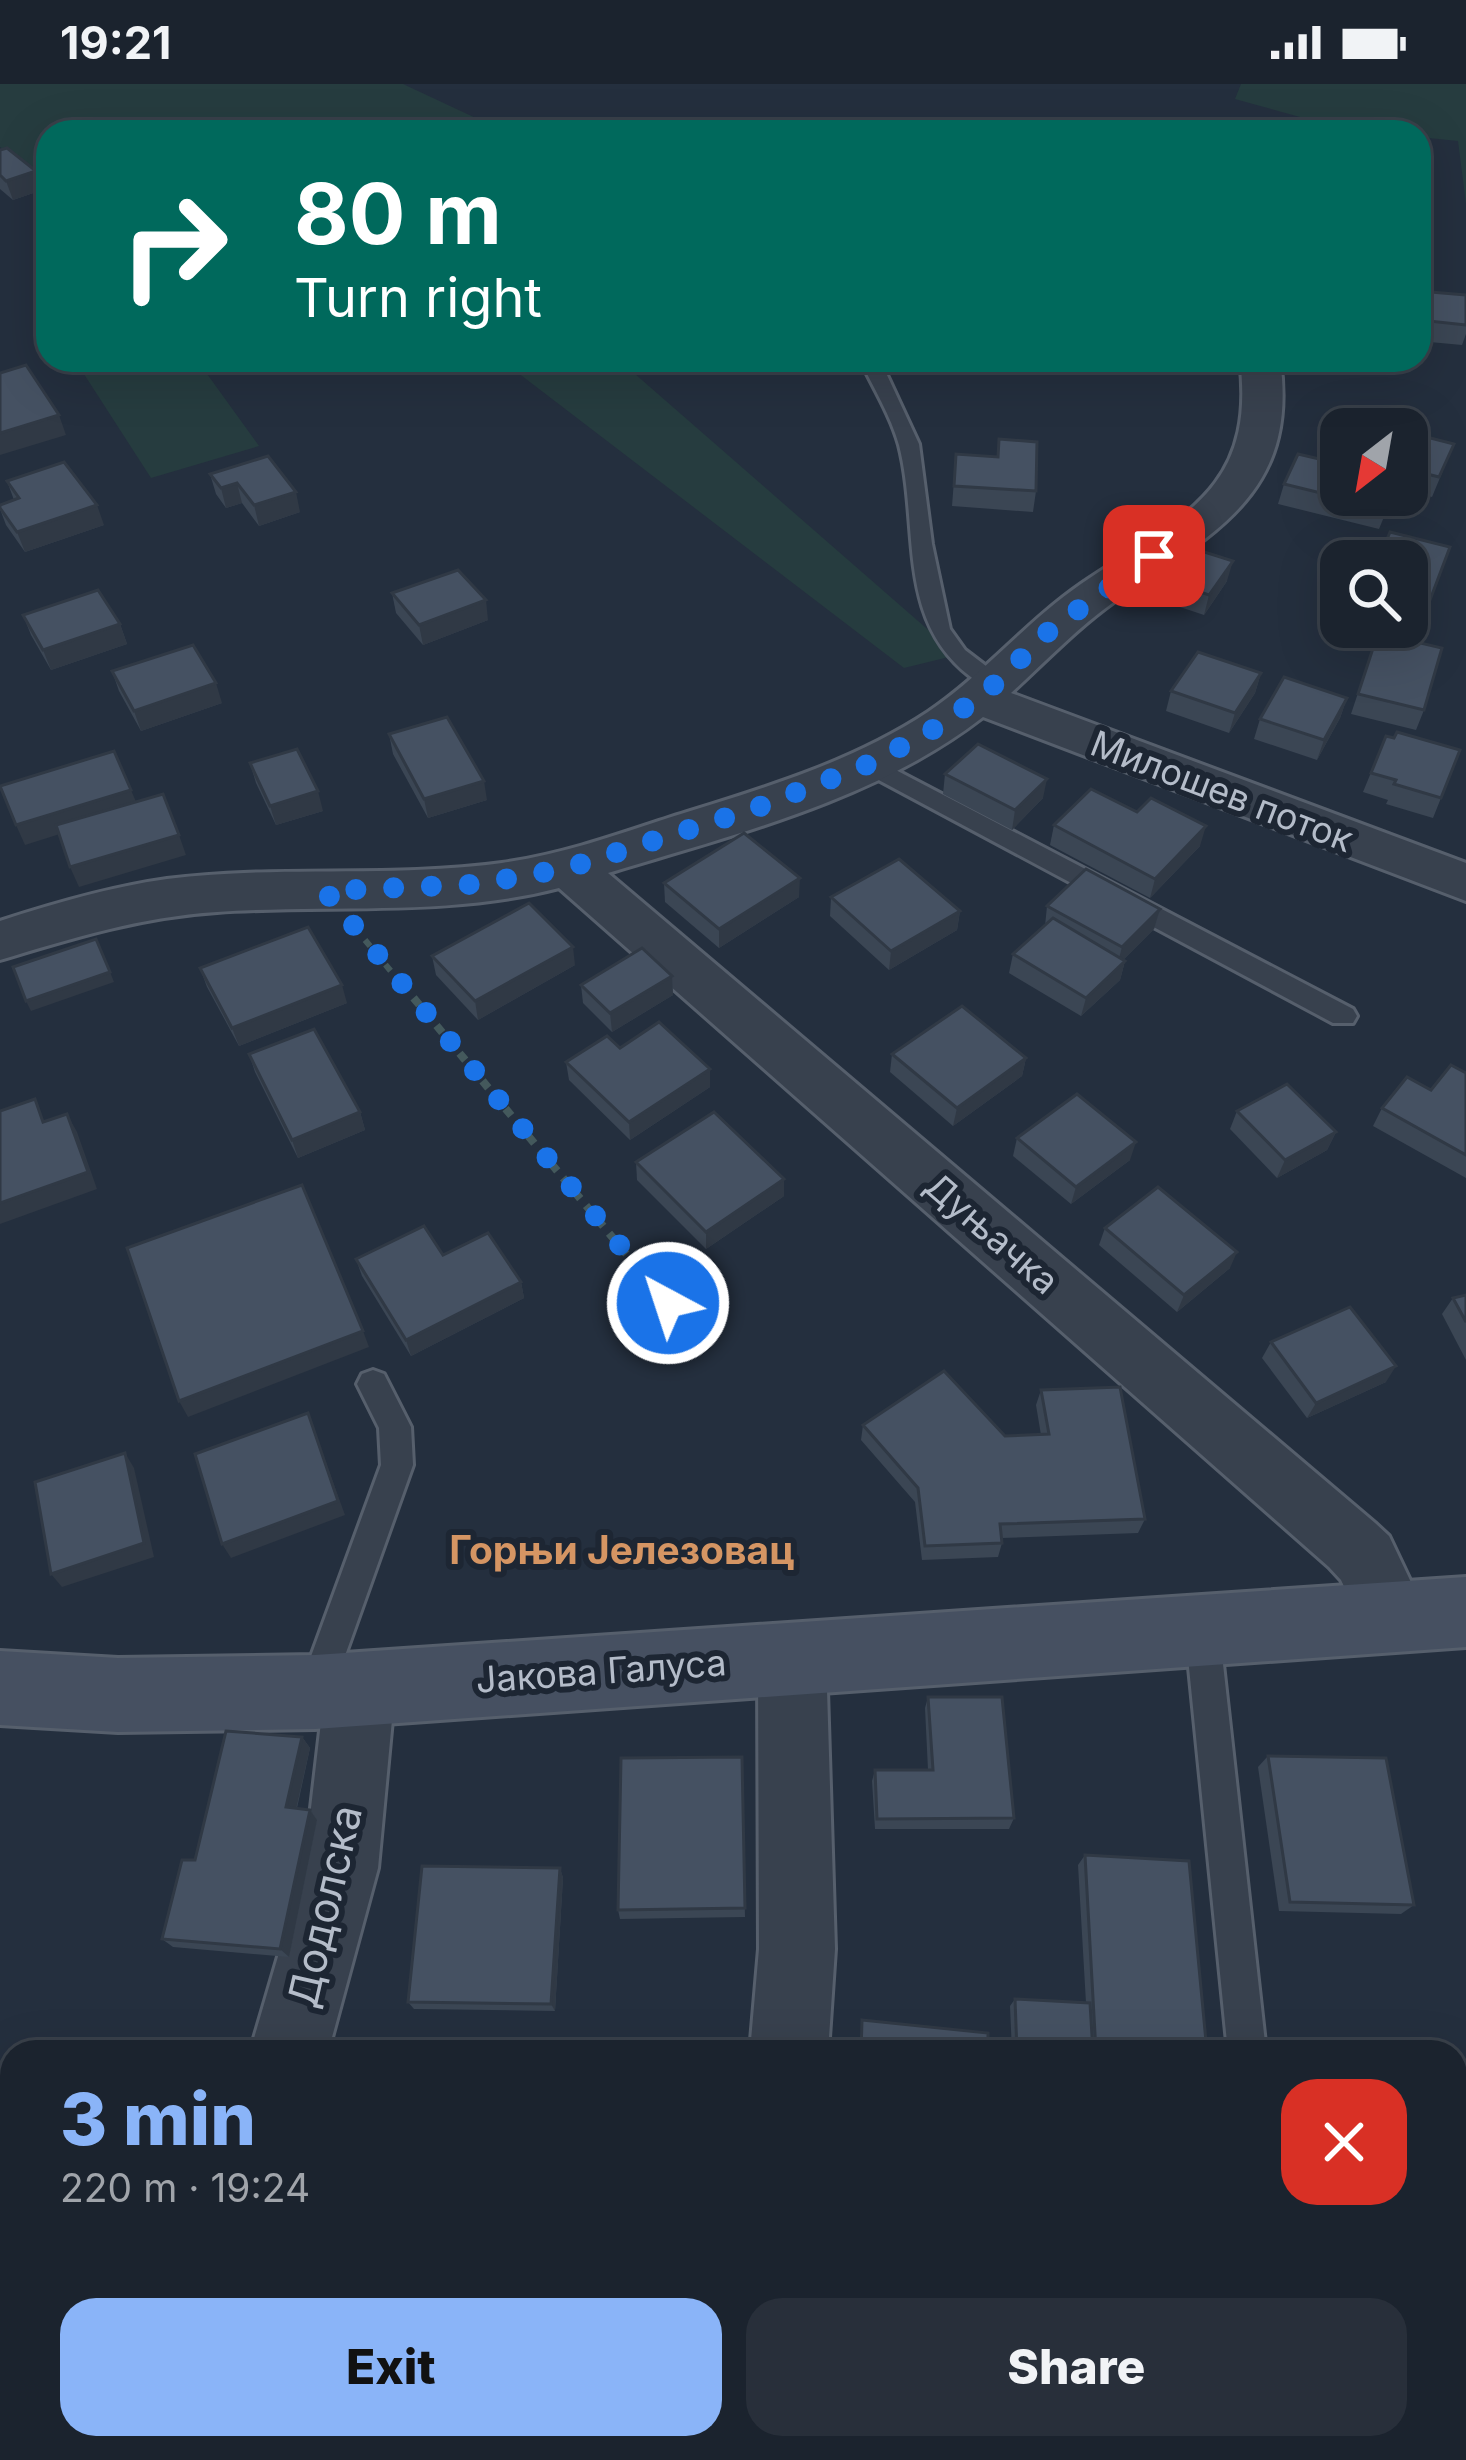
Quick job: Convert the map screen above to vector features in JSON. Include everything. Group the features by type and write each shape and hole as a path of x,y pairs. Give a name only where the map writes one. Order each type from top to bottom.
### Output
{"street":[{"path":"0,941 122,905 503,881 568,868 756,808 869,764 943,724 987,691 1051,629 1191,530 1233,489 1248,471 1267,428 1269,405 1262,372"},
{"name":"Милошев поток","path":"987,691 1466,883"},
{"name":"Дуњачка","path":"568,868 1352,1545 1365,1558 1393,1616"},
{"name":"Јакова Галуса","path":"0,1688 118,1695 337,1690 1466,1612"},
{"path":"790,2040 797,1949 792,1658"},
{"name":"Додолска","path":"292,2040 341,1868 337,1690"}],"lane":[{"path":"876,372 909,444 921,544 939,630 987,691"},
{"path":"869,764 1342,1016"},
{"path":"337,1690 397,1465 395,1427 373,1384"},
{"path":"1202,1628 1246,2040"}],"path":[{"path":"325,891 668,1303"}],"green space":[{"path":"0,84 403,84 480,120 36,120 36,172 0,147"},
{"path":"1241,84 1466,84 1466,204 1458,141 1431,138 1431,120 1311,120 1235,99"},
{"path":"83,372 206,372 259,446 151,478"},
{"path":"517,372 633,372 957,655 904,668"}],"building":[{"path":"7,148 36,171 6,181 0,175 0,150"},
{"path":"1431,292 1466,295 1466,325 1431,321"},
{"path":"26,365 59,415 0,433 0,373"},
{"path":"1428,437 1454,444 1439,477 1428,474"},
{"path":"999,439 1037,442 1036,491 954,486 956,454 998,457"},
{"path":"1298,454 1320,459 1320,493 1284,484"},
{"path":"268,456 296,492 254,505 237,483 221,488 210,474"},
{"path":"64,462 97,505 17,532 0,508 19,498 7,481"},
{"path":"1390,532 1422,540 1387,540"},
{"path":"1173,542 1233,561 1209,595 1149,575"},
{"path":"1428,542 1450,547 1428,599"},
{"path":"458,570 486,600 419,625 392,593"},
{"path":"98,590 120,624 43,650 23,615"},
{"path":"193,645 216,683 134,711 112,671"},
{"path":"1373,648 1442,648 1424,710 1358,694"},
{"path":"1198,652 1261,673 1235,713 1171,691"},
{"path":"1284,677 1347,698 1324,740 1260,719"},
{"path":"447,717 484,781 424,799 389,734"},
{"path":"1397,732 1460,750 1441,798 1371,773 1386,736 1394,738"},
{"path":"978,744 1047,779 1015,810 945,774"},
{"path":"297,749 318,791 270,806 250,763"},
{"path":"114,751 131,790 16,825 0,786"},
{"path":"1091,789 1137,812 1151,798 1206,826 1155,879 1054,825"},
{"path":"163,794 179,835 70,867 56,825"},
{"path":"744,833 800,878 719,929 664,883"},
{"path":"899,859 960,911 891,951 831,897"},
{"path":"1086,869 1160,909 1122,947 1047,906"},
{"path":"529,903 573,947 475,1001 432,956"},
{"path":"1053,918 1125,961 1086,998 1013,954"},
{"path":"308,927 342,985 232,1028 200,968"},
{"path":"96,939 110,972 26,1001 13,967"},
{"path":"642,948 672,976 610,1013 581,985"},
{"path":"962,1006 1026,1058 957,1108 892,1054"},
{"path":"659,1022 710,1069 629,1122 566,1062 607,1036 620,1048"},
{"path":"314,1029 360,1112 292,1140 249,1054"},
{"path":"1451,1065 1466,1073 1466,1155 1382,1108 1407,1077 1431,1090"},
{"path":"1287,1084 1336,1132 1285,1160 1237,1111"},
{"path":"1077,1094 1136,1142 1076,1187 1017,1138"},
{"path":"35,1099 43,1122 67,1114 88,1172 0,1203 0,1111"},
{"path":"714,1112 784,1179 706,1232 636,1162"},
{"path":"302,1185 363,1331 179,1401 127,1248"},
{"path":"1158,1187 1237,1252 1184,1295 1105,1228"},
{"path":"424,1226 443,1255 488,1233 521,1282 406,1340 356,1259"},
{"path":"1466,1295 1466,1322 1453,1298"},
{"path":"1350,1307 1396,1366 1316,1403 1271,1342"},
{"path":"944,1371 1005,1436 1049,1434 1041,1390 1120,1387 1145,1519 1000,1524 1002,1543 925,1546 918,1488 863,1425"},
{"path":"308,1413 338,1501 222,1544 195,1454"},
{"path":"125,1453 144,1543 51,1574 35,1482"},
{"path":"928,1697 1002,1697 1014,1818 877,1819 875,1770 933,1770"},
{"path":"226,1731 302,1737 286,1807 310,1810 280,1949 162,1939 182,1860 195,1860"},
{"path":"1268,1756 1386,1758 1414,1905 1290,1902"},
{"path":"742,1757 745,1908 618,1910 621,1758"},
{"path":"1085,1855 1189,1861 1206,2040 1095,2040"},
{"path":"422,1866 560,1868 551,2004 408,2002"},
{"path":"1015,1999 1090,2003 1092,2040 1017,2040"},
{"path":"862,2020 988,2033 988,2040 861,2040"}],"district":[{"name":"Горњи Јелезовац","path":"622,1549"}],"route":[{"path":"668,1303 325,891 478,884 568,868 756,808 869,764 943,724 995,684 1051,629 1154,556"}]}
